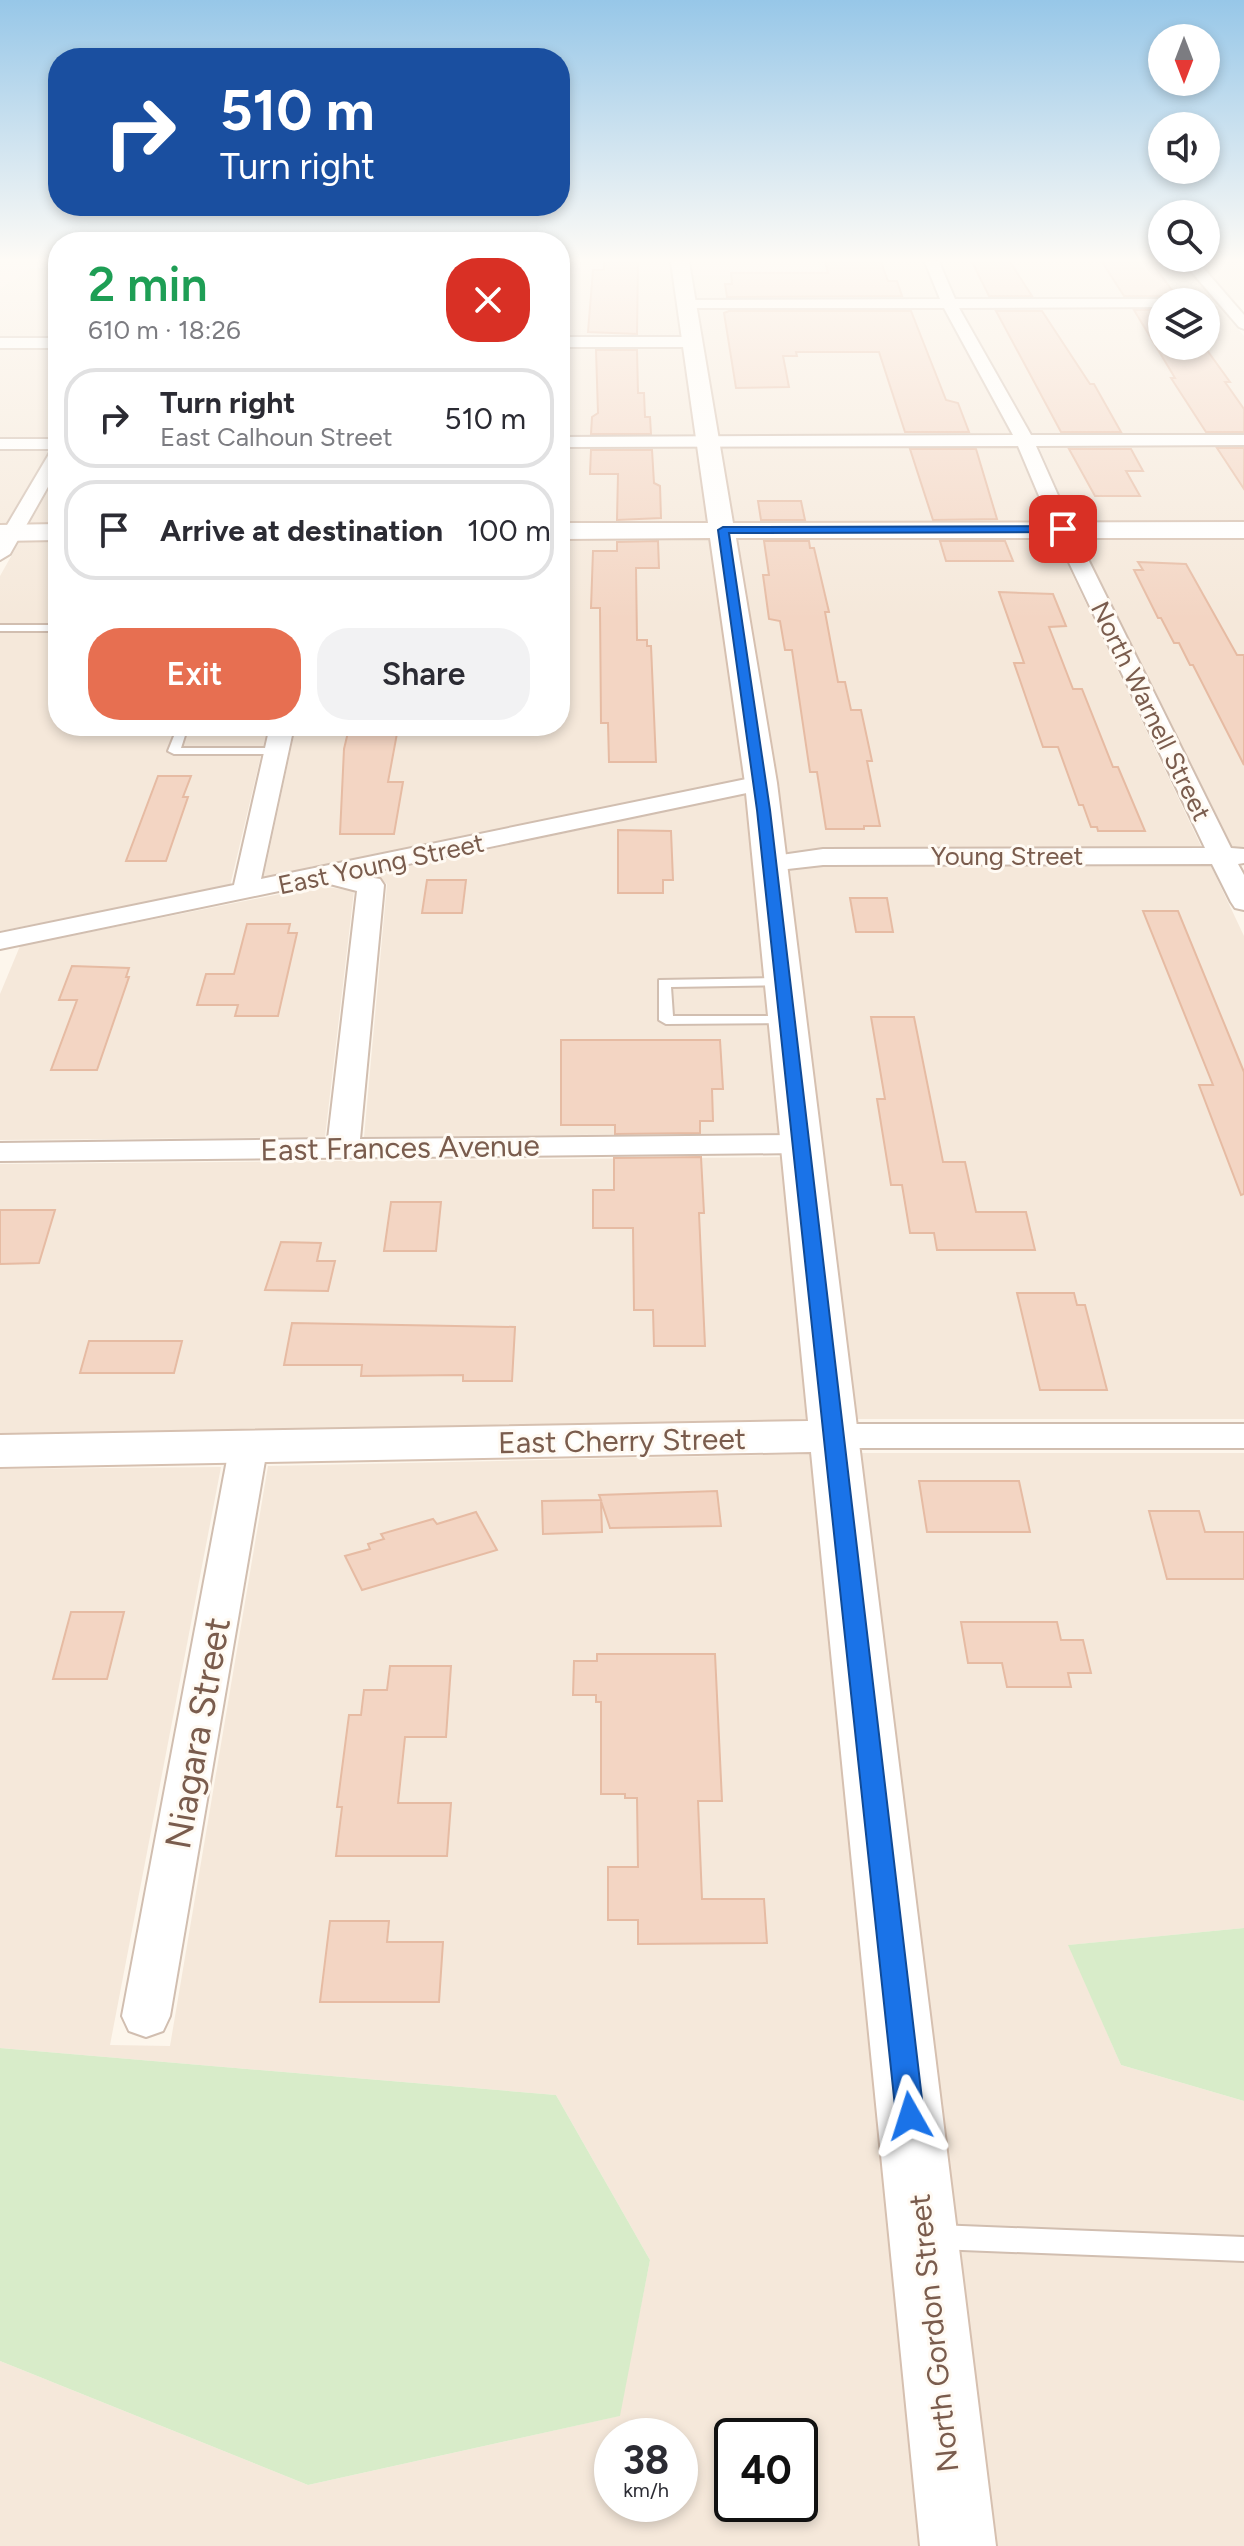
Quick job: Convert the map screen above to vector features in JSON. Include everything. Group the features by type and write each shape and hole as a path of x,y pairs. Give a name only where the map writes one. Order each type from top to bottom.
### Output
{"street":[{"name":"North Gordon Street","path":"698,381 761,783 958,2546"},
{"name":"North Warnell Street","path":"992,381 1025,441 1063,529 1233,856 1244,902"},
{"path":"570,442 1244,440"},
{"path":"0,444 48,444"},
{"path":"4,540 48,469"},
{"path":"570,531 1244,530"},
{"path":"4,540 48,533"},
{"path":"246,892 249,866 280,736"},
{"name":"East Young Street","path":"2,945 761,783"},
{"name":"Young Street","path":"770,863 823,857 1233,856"},
{"path":"321,877 371,885 343,1149"},
{"name":"East Frances Avenue","path":"0,1152 800,1144"},
{"name":"East Cherry Street","path":"0,1451 248,1449 833,1436 1244,1436"},
{"name":"Niagara Street","path":"146,2016 248,1449"}],"lane":[{"path":"0,628 48,628"},
{"path":"179,736 174,751 277,751"},
{"path":"664,983 785,1001 666,1020 664,983"},
{"path":"924,2236 1244,2249"}],"shaded area":[{"path":"0,381 48,381 48,440 0,440"},
{"path":"570,381 687,381 696,438 570,438"},
{"path":"708,381 982,381 1012,437 718,438"},
{"path":"1002,381 1244,381 1244,437 1034,437"},
{"path":"1244,444 1244,525 1073,525 1038,445"},
{"path":"1016,445 1049,525 734,526 719,446"},
{"path":"570,446 698,446 711,526 570,526"},
{"path":"0,448 48,448 48,453 3,528 0,528"},
{"path":"48,491 48,528 27,528"},
{"path":"1053,534 1202,848 822,849 785,853 776,788 780,787 775,782 736,535"},
{"path":"1077,534 1244,534 1244,848 1233,848"},
{"path":"712,535 745,779 322,868 312,866 309,870 263,880 294,736 570,736 570,536"},
{"path":"22,537 48,537 48,736 266,736 230,886 0,931 0,576"},
{"path":"747,794 779,1133 364,1137 387,884 369,875"},
{"path":"1210,864 1244,936 1244,1419 854,1419 787,870 826,865"},
{"path":"320,886 354,891 325,1137 0,1140 0,994 20,946"},
{"path":"782,1157 809,1420 0,1434 0,1164"},
{"path":"858,1453 1244,1453 1244,1928 1069,1945 1121,2065 1244,2101 1244,2546 994,2546"},
{"path":"812,1454 921,2546 0,2546 0,2361 308,2485 594,2422 594,2522 698,2522 698,2418 610,2418 619,2416 650,2260 556,2095 0,2048 0,1469 221,1467 110,2045 170,2046 268,1466"}],"green space":[{"path":"1244,1928 1244,2101 1121,2065 1068,1945"},
{"path":"0,2048 556,2095 650,2260 620,2416 594,2418 594,2422 308,2485 0,2361"}],"building":[{"path":"597,381 638,381 638,393 644,393 645,417 650,417 651,434 591,434 592,417 598,413"},
{"path":"735,381 788,381 789,387 736,388"},
{"path":"888,381 938,381 946,400 958,403 969,432 905,432"},
{"path":"1034,381 1088,381 1094,384 1121,432 1061,432"},
{"path":"1173,381 1229,381 1225,382 1244,409 1244,432 1206,432"},
{"path":"1217,448 1244,448 1244,489"},
{"path":"910,449 976,449 997,519 933,520"},
{"path":"1069,449 1131,449 1143,471 1126,471 1140,496 1095,496"},
{"path":"591,450 652,450 654,483 660,486 661,518 617,520 618,474 590,474"},
{"path":"758,501 801,501 805,520 761,520"},
{"path":"658,541 659,568 636,568 637,640 647,640 647,646 651,646 656,762 609,762 608,723 601,723 600,608 591,608 593,551 617,551 617,542"},
{"path":"764,541 809,541 810,548 814,548 829,612 825,612 838,682 845,682 851,710 861,710 872,761 867,761 880,826 826,829 817,772 810,772 792,650 785,650 780,621 769,619 763,575 769,575"},
{"path":"940,541 1005,541 1013,561 946,561"},
{"path":"1138,562 1186,564 1237,655 1244,655 1244,765 1193,665 1190,665 1179,643 1174,643 1161,618 1158,618 1134,570 1143,570"},
{"path":"999,592 1053,594 1066,626 1049,627 1073,689 1082,689 1113,767 1118,767 1145,831 1098,831 1097,827 1091,827 1083,805 1079,805 1058,747 1043,747 1014,663 1024,663"},
{"path":"347,736 397,736 388,782 403,782 394,834 340,834"},
{"path":"158,776 191,776 183,797 188,797 166,861 126,861"},
{"path":"618,830 671,831 673,880 663,880 663,893 618,893"},
{"path":"427,880 466,880 462,913 422,913"},
{"path":"850,898 887,898 893,932 856,932"},
{"path":"1143,911 1178,911 1244,1072 1244,1194 1241,1195 1199,1085 1213,1085"},
{"path":"247,924 290,924 288,933 297,933 278,1016 235,1016 238,1005 197,1005 206,974 234,974"},
{"path":"72,966 129,968 126,977 129,977 97,1070 51,1070 77,1000 59,1000"},
{"path":"871,1017 914,1017 943,1162 965,1162 976,1212 1026,1212 1035,1250 937,1250 934,1233 910,1233 902,1185 891,1185 877,1099 885,1099"},
{"path":"561,1040 720,1040 723,1089 712,1089 713,1121 700,1121 700,1133 615,1134 615,1125 561,1125"},
{"path":"701,1157 704,1213 699,1213 705,1346 654,1346 653,1310 634,1310 633,1228 593,1228 593,1190 614,1190 614,1158"},
{"path":"391,1202 441,1202 436,1251 384,1251"},
{"path":"0,1210 55,1210 39,1263 0,1264"},
{"path":"281,1242 321,1243 317,1261 335,1261 328,1291 265,1290"},
{"path":"1017,1293 1074,1293 1077,1305 1085,1305 1107,1390 1040,1390"},
{"path":"292,1323 515,1327 512,1381 463,1381 463,1375 361,1376 362,1365 284,1365"},
{"path":"89,1341 182,1341 174,1373 80,1373"},
{"path":"919,1481 1019,1481 1030,1532 927,1532"},
{"path":"717,1491 721,1526 610,1528 601,1501 602,1532 543,1534 542,1501 601,1500 599,1495"},
{"path":"1149,1511 1199,1511 1205,1532 1244,1532 1244,1579 1167,1579"},
{"path":"476,1512 497,1550 362,1590 345,1556 370,1549 368,1544 384,1539 381,1534 433,1519 437,1524"},
{"path":"71,1612 124,1612 107,1679 53,1679"},
{"path":"961,1622 1057,1622 1061,1640 1083,1640 1091,1673 1068,1673 1071,1687 1007,1687 1002,1663 968,1663"},
{"path":"597,1654 715,1654 722,1801 698,1801 702,1899 764,1899 767,1943 638,1944 638,1920 608,1920 608,1867 638,1867 637,1798 625,1798 625,1794 601,1794 601,1702 596,1702 596,1695 573,1695 574,1661 597,1661"},
{"path":"390,1666 451,1666 446,1737 405,1737 398,1803 451,1803 447,1856 336,1856 342,1807 337,1807 349,1715 361,1715 364,1690 387,1690"},
{"path":"330,1921 389,1921 387,1942 443,1942 439,2002 320,2002"}],"route":[{"path":"910,2116 761,783 723,530 1063,529"}]}
